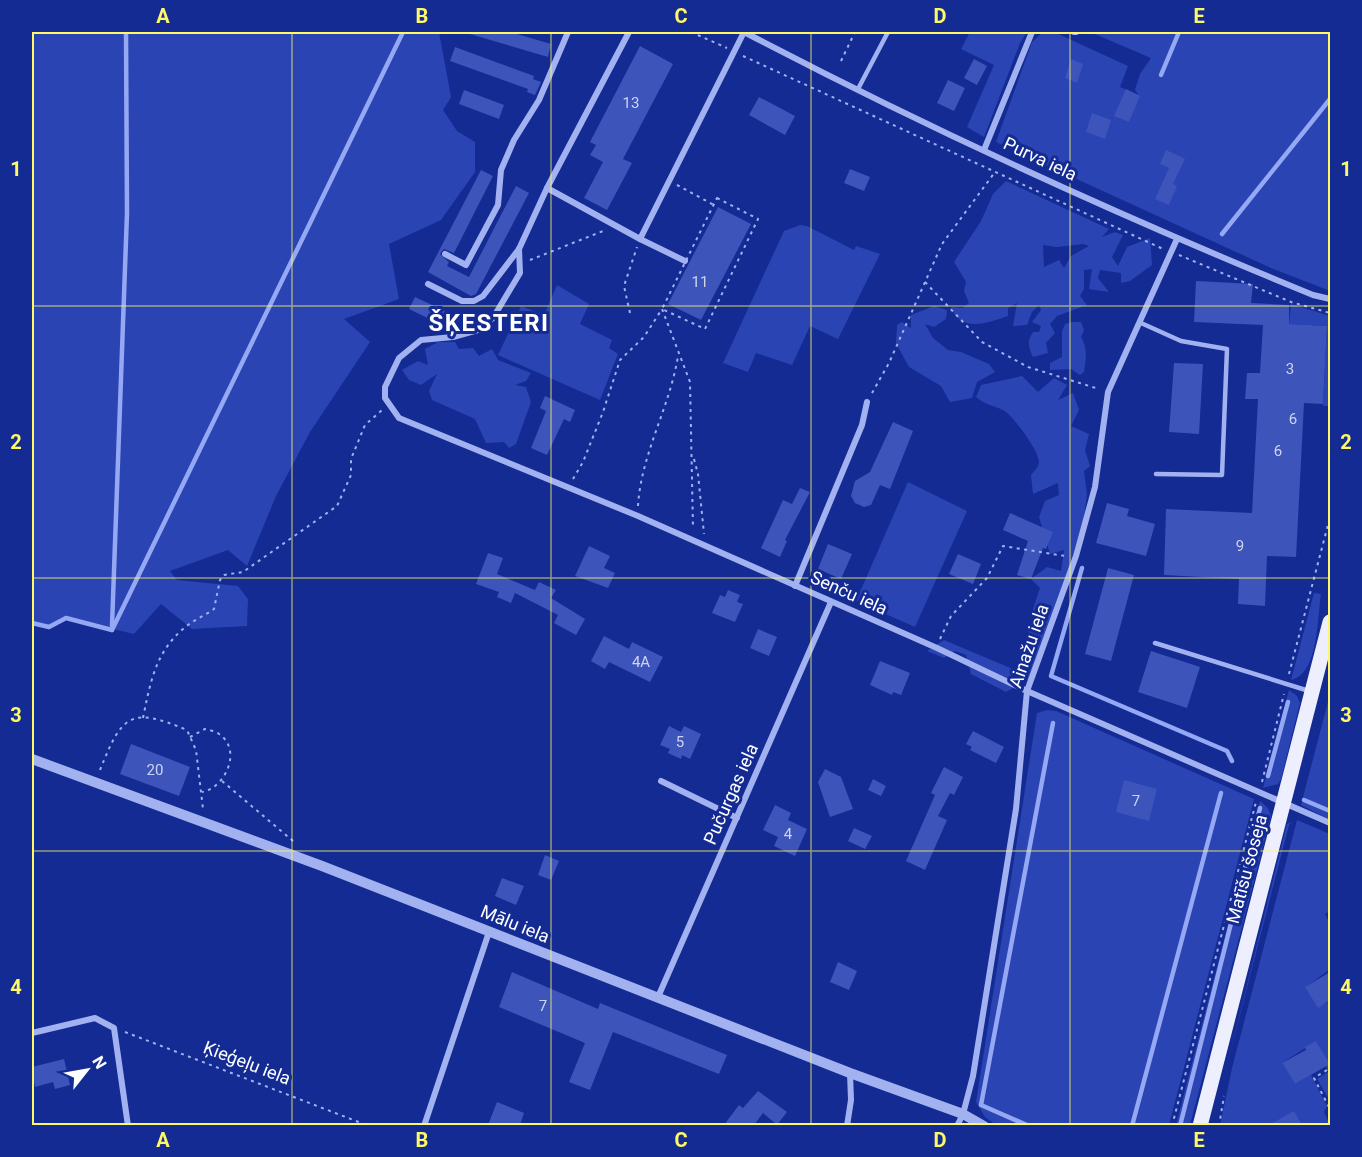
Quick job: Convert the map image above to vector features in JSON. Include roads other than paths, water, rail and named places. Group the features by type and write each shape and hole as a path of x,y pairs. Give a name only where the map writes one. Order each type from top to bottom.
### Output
{"main road":[{"name":"Matīšu šoseja","path":"1200,1125 1330,622"}],"street":[{"path":"445,254 466,265 498,205 501,170 539,100 568,32"},
{"path":"428,284 462,301 474,301 483,296 519,249 547,188 629,32"},
{"path":"640,239 744,32"},
{"name":"Purva iela","path":"744,32 984,150 1177,239 1330,299"},
{"path":"984,150 1032,32"},
{"path":"547,188 614,226 686,261"},
{"name":"Ainažu iela","path":"957,1125 963,1114 973,1076 1016,809 1027,691 1076,556 1095,487 1108,392 1177,239"},
{"name":"Senču iela","path":"519,249 520,273 494,318 478,330 453,338 421,340 399,358 385,387 389,404 399,418 638,516 937,648 1027,691 1330,823"},
{"path":"795,586 862,425 867,402"},
{"name":"Pučurgas iela","path":"658,997 831,602"},
{"name":"Mālu iela","path":"32,759 204,821 850,1073 963,1114 984,1125"},
{"path":"661,781 737,818"},
{"path":"424,1125 489,932"},
{"path":"32,1034 94,1018 114,1028 128,1125"},
{"path":"847,1125 851,1100 850,1073"}],"lane":[{"path":"858,89 888,32"},
{"path":"1140,323 1180,341 1227,349 1221,476 1156,474"},
{"path":"1155,643 1312,692"}],"waterway":[{"path":"112,626 127,213 126,32"},
{"path":"112,630 403,32"},
{"path":"1161,75 1179,32"},
{"path":"1222,234 1330,99"},
{"path":"1082,568 1051,676 1227,751 1232,761"},
{"path":"32,623 49,627 66,618 112,630"},
{"path":"1268,776 1288,702"},
{"path":"1029,1126 981,1105 1053,723"},
{"path":"1132,1126 1221,793"},
{"path":"1304,800 1330,811"},
{"path":"1180,1126 1260,808"}],"district":[{"name":"ŠĶESTERI","path":"489,323"}]}
